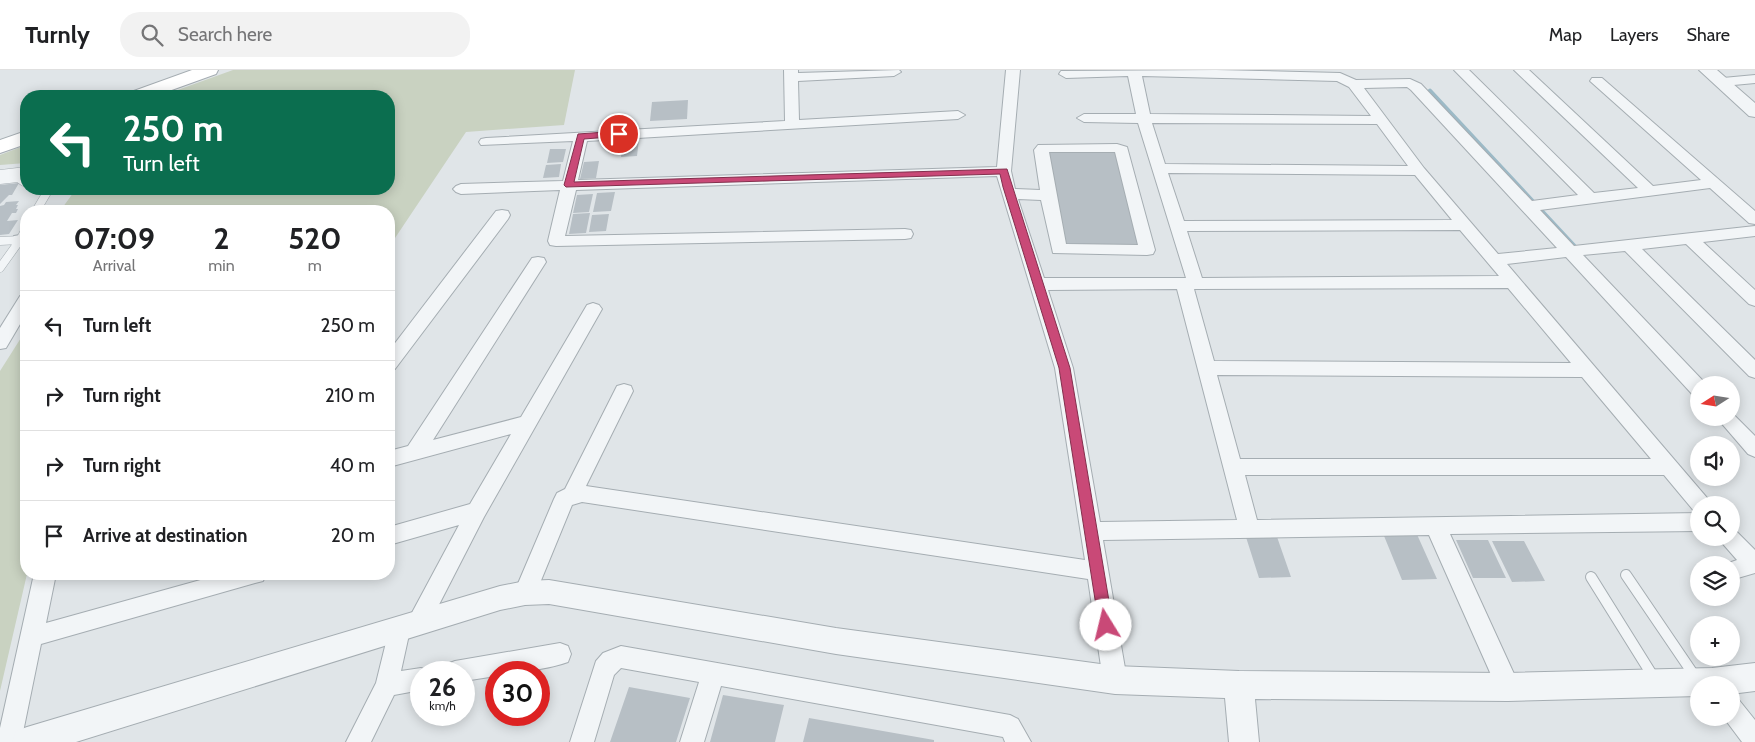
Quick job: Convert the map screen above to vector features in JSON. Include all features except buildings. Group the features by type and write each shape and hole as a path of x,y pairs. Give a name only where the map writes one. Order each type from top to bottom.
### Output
{"main road":[{"path":"154,90 209,70"},
{"path":"0,147 20,139"}],"street":[{"path":"1013,70 1004,171 1009,194 1064,368 1115,680"},
{"path":"1461,70 1591,199"},
{"path":"1521,70 1650,191"},
{"path":"1707,70 1755,112"},
{"path":"792,124 791,74 894,72"},
{"path":"1134,72 1144,120 1177,226 1207,368 1249,528"},
{"path":"1066,74 1134,72 1340,78 1410,84 1416,87 1529,206 1690,379"},
{"path":"1360,79 1380,120 1419,171 1693,496"},
{"path":"1722,82 1755,79"},
{"path":"1597,81 1755,219"},
{"path":"486,142 958,115"},
{"path":"1084,118 1144,120 1380,120"},
{"path":"581,136 556,241 905,234"},
{"path":"1042,149 1121,149 1147,250 1060,250 1048,194 1042,149"},
{"path":"1159,168 1419,171"},
{"path":"461,189 1004,171"},
{"path":"1529,206 1714,183"},
{"path":"1009,194 1048,194"},
{"path":"395,356 502,214"},
{"path":"1177,226 1464,225"},
{"path":"1493,260 1755,231"},
{"path":"1690,238 1748,287 1755,300"},
{"path":"1629,245 1755,371"},
{"path":"415,452 538,262"},
{"path":"1038,284 1512,282"},
{"path":"358,742 387,685 408,626 529,422 593,309"},
{"path":"0,343 20,310"},
{"path":"1207,368 1586,370"},
{"path":"572,495 624,390"},
{"path":"395,457 529,422"},
{"path":"1733,426 1755,449"},
{"path":"1233,467 1668,467"},
{"path":"525,594 564,499 572,495 582,494 1097,571"},
{"path":"395,534 477,511"},
{"path":"1091,531 1690,522"},
{"path":"1434,526 1508,686"},
{"path":"1738,546 1755,564 1740,568"},
{"path":"9,742 44,580"},
{"path":"31,637 234,580"},
{"path":"27,742 500,598 550,592 836,641 1115,680 1239,685 1508,686 1690,683"},
{"path":"475,669 560,654"},
{"path":"582,742 604,669 611,661 621,657 1010,727 1019,742"},
{"path":"692,742 713,674"},
{"path":"1740,679 1755,677"},
{"path":"387,685 410,681"},
{"path":"1239,685 1244,742"},
{"path":"1740,720 1755,740"}],"lane":[{"path":"0,174 20,172"},
{"path":"0,180 20,179"},
{"path":"0,241 20,237"},
{"path":"0,268 20,241"},
{"path":"1626,575 1703,676"},
{"path":"1591,578 1657,683"}],"green space":[{"path":"233,70 575,70 564,125 466,132 395,238 395,205 64,205 72,195 395,195 395,90 178,90"},
{"path":"20,147 20,163 0,165 0,155"},
{"path":"20,339 20,580 26,580 0,691 0,371"}],"waterway":[{"path":"1430,91 1578,250"}],"route":[{"path":"619,134 581,136 569,185 1004,171 1007,187 1064,368 1106,625"}]}
